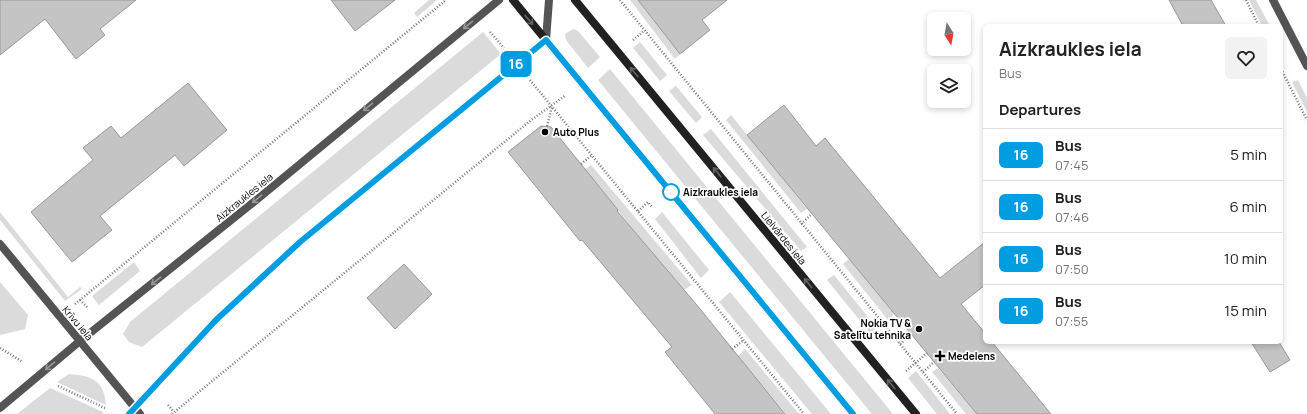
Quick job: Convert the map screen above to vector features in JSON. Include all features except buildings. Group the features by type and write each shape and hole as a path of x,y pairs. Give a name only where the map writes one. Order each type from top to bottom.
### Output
{"main road":[{"path":"513,0 853,414"},
{"name":"Lielvārdes iela","path":"575,0 916,414"}],"street":[{"name":"Aizkraukles iela","path":"0,408 80,341 260,197 498,0"},
{"path":"135,412 216,320 300,242 546,40 549,0"},
{"path":"1273,0 1307,66"},
{"name":"Krīvu iela","path":"0,244 80,341 135,412"}],"path":[{"path":"70,307 446,0"},
{"path":"620,0 801,224 958,414"},
{"path":"1246,0 1258,24"},
{"path":"487,28 505,50"},
{"path":"629,43 644,31"},
{"path":"1283,73 1307,120"},
{"path":"530,80 804,414"},
{"path":"168,405 173,413 524,126 568,94"},
{"path":"547,126 552,106"},
{"path":"582,164 592,155"},
{"path":"638,211 648,202 652,207"},
{"path":"801,224 812,214"},
{"path":"80,300 90,311"},
{"path":"900,344 911,335"},
{"path":"732,349 744,340"},
{"path":"0,348 25,364"},
{"path":"890,383 927,353"},
{"path":"923,372 934,362"},
{"path":"54,384 105,408"}],"shaded area":[{"path":"429,0 437,0 417,17 414,13"},
{"path":"630,0 643,0 642,4 645,9 680,54 675,59"},
{"path":"1249,0 1256,0 1269,24 1261,24"},
{"path":"573,29 578,31 600,57 588,68 566,40 565,34"},
{"path":"483,32 501,54 142,347 129,342 123,334 130,322"},
{"path":"640,42 667,75 660,81 633,48"},
{"path":"610,69 893,414 872,414 598,80"},
{"path":"1298,80 1307,98 1307,112 1292,82"},
{"path":"676,86 702,117 696,123 669,91"},
{"path":"731,115 807,209 801,213 726,120"},
{"path":"711,129 807,247 801,251 703,135"},
{"path":"591,165 692,285 684,290 639,237 585,169"},
{"path":"0,212 68,297 80,287 82,289 65,301 0,220"},
{"path":"662,212 709,270 701,278 655,219"},
{"path":"849,259 894,314 888,320 843,264"},
{"path":"134,262 140,271 99,305 92,296"},
{"path":"834,275 877,328 870,333 827,280"},
{"path":"0,282 28,315 25,329 0,335"},
{"path":"730,292 831,414 812,414 719,302"},
{"path":"745,349 799,414 786,414 738,356"},
{"path":"938,368 977,414 966,414 932,372"},
{"path":"916,371 950,414 937,414 908,378"},
{"path":"69,374 84,376 95,380 102,389 105,396 106,405 57,382"},
{"path":"50,388 103,412 103,414 17,414"}],"bus line":[{"name":"16","path":"129,414 136,409 216,320 300,242 546,40 853,414"}],"place":[{"name":"Auto Plus","path":"545,132"},
{"name":"Aizkraukles iela","path":"671,192"},
{"name":"Nokia TV & Satelītu tehnika","path":"919,329"},
{"name":"Medelens","path":"940,356"}]}
